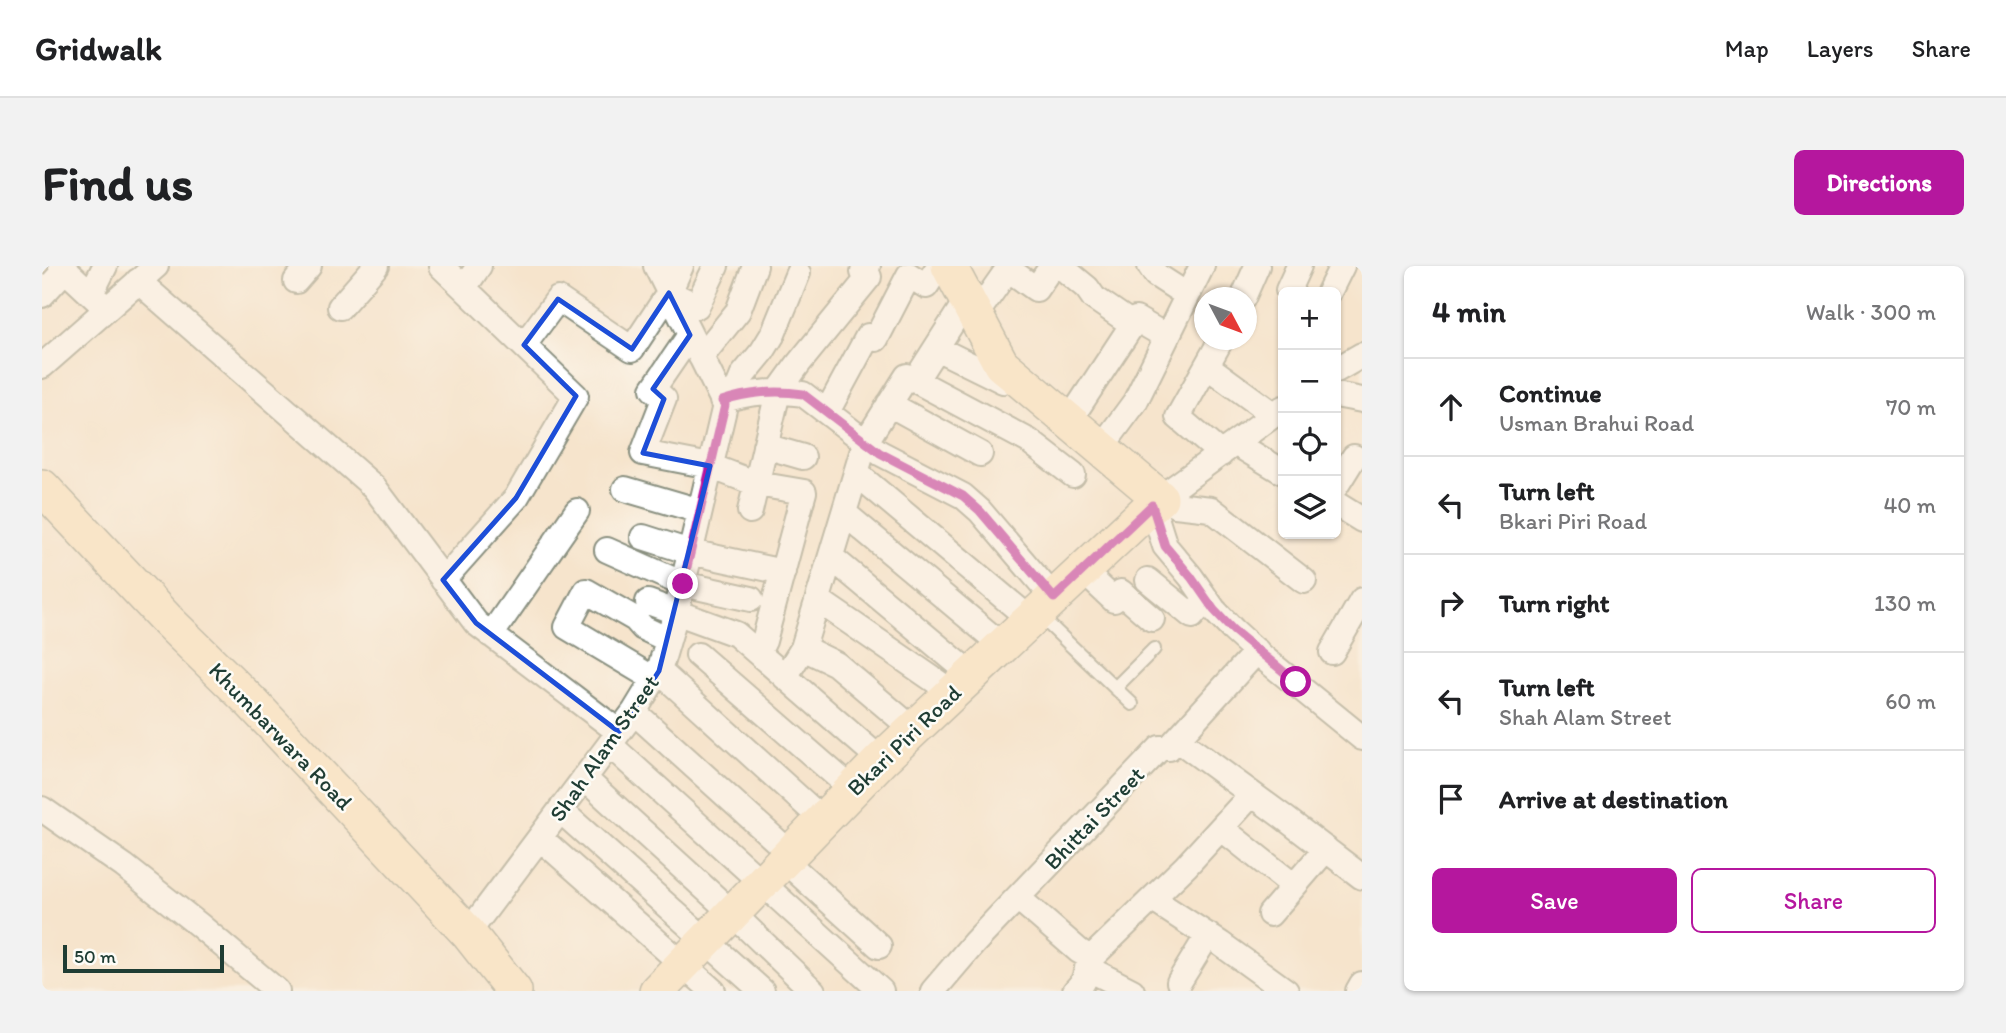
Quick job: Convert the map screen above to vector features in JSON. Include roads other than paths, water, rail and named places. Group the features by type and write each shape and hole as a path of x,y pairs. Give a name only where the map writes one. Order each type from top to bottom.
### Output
{"street":[{"path":"99,301 105,266"},
{"path":"340,307 376,266"},
{"path":"441,266 576,396 516,498 443,580"},
{"path":"464,288 479,266"},
{"path":"656,266 701,357 728,399"},
{"path":"524,345 558,299 632,349 669,292 681,266"},
{"path":"669,292 697,306 716,266"},
{"path":"701,357 738,311 755,266"},
{"path":"827,412 869,336 876,339 909,275 926,286 958,282 1008,268 1036,289 1054,266 1065,270 1087,288 1094,298 1132,324"},
{"path":"1150,266 1156,275 1187,295"},
{"path":"1101,448 1135,402 1202,266"},
{"path":"1247,287 1256,266"},
{"path":"1290,287 1299,266"},
{"path":"1332,287 1342,266"},
{"path":"42,295 63,268 99,301"},
{"path":"750,511 778,392 868,272 898,296"},
{"path":"728,399 773,334 798,273"},
{"path":"42,366 99,301 147,274 374,487 475,623 621,730 779,866 879,946"},
{"path":"915,381 936,348 958,282"},
{"path":"958,282 1001,364 1101,448 1156,502 1165,546 1206,600 1233,630 1257,652 1357,724"},
{"path":"1017,434 1057,411 1136,319 1167,337"},
{"path":"690,335 653,389 664,398 643,453 710,466 757,484 804,492 764,641 758,653"},
{"path":"936,348 1003,381 1012,374"},
{"path":"1216,350 1178,418 1228,449 1278,470"},
{"path":"1341,367 1362,355"},
{"path":"1156,502 1274,414 1207,366"},
{"path":"785,677 803,648 865,443 906,376 1029,441 1073,475"},
{"path":"728,399 778,392 803,394 880,453 963,496 980,511 1041,611"},
{"path":"1341,396 1362,400"},
{"name":"Shah Alam Street","path":"468,933 621,730 656,675 676,613 728,399"},
{"path":"889,404 980,454"},
{"path":"765,446 803,457"},
{"path":"1341,478 1354,457"},
{"path":"856,473 1041,611"},
{"name":"Khumbarwara Road","path":"42,487 168,621 253,704 468,933 503,986"},
{"path":"625,489 700,511"},
{"path":"1156,502 1212,509 1304,581"},
{"name":"Bkari Piri Road","path":"657,991 881,760 1156,502"},
{"path":"1341,507 1362,520"},
{"path":"491,635 577,511"},
{"path":"844,513 1003,646"},
{"path":"643,537 690,552 783,572"},
{"path":"607,550 683,584 751,599"},
{"path":"831,557 962,684"},
{"path":"1083,571 1114,600 1121,592 1152,619"},
{"path":"1148,580 1192,616 1206,600"},
{"path":"668,640 643,628 635,619 586,590 567,627 680,690 823,820"},
{"path":"818,600 962,684"},
{"path":"1332,652 1362,600"},
{"path":"648,602 736,634 881,760"},
{"path":"680,690 713,626"},
{"path":"803,648 836,664 914,730"},
{"name":"Bhittai Street","path":"933,991 974,943 1160,748 1169,748 1257,652"},
{"path":"698,655 853,790"},
{"path":"621,730 779,866 881,991"},
{"path":"1177,739 1325,849 1357,865"},
{"path":"584,778 813,991"},
{"path":"1075,991 1083,982 1089,963 1186,866 1252,794"},
{"path":"42,809 124,866 277,991"},
{"path":"561,810 693,953 713,991"},
{"path":"1221,828 1294,886"},
{"path":"540,838 693,953 762,991"},
{"path":"1270,914 1325,849"},
{"path":"1018,898 1089,963 1132,991"},
{"path":"1152,899 1286,991"},
{"path":"1179,982 1208,935"},
{"path":"1358,991 1362,984"}],"lane":[{"path":"1041,611 1132,705"},
{"path":"1115,688 1154,649"}]}
